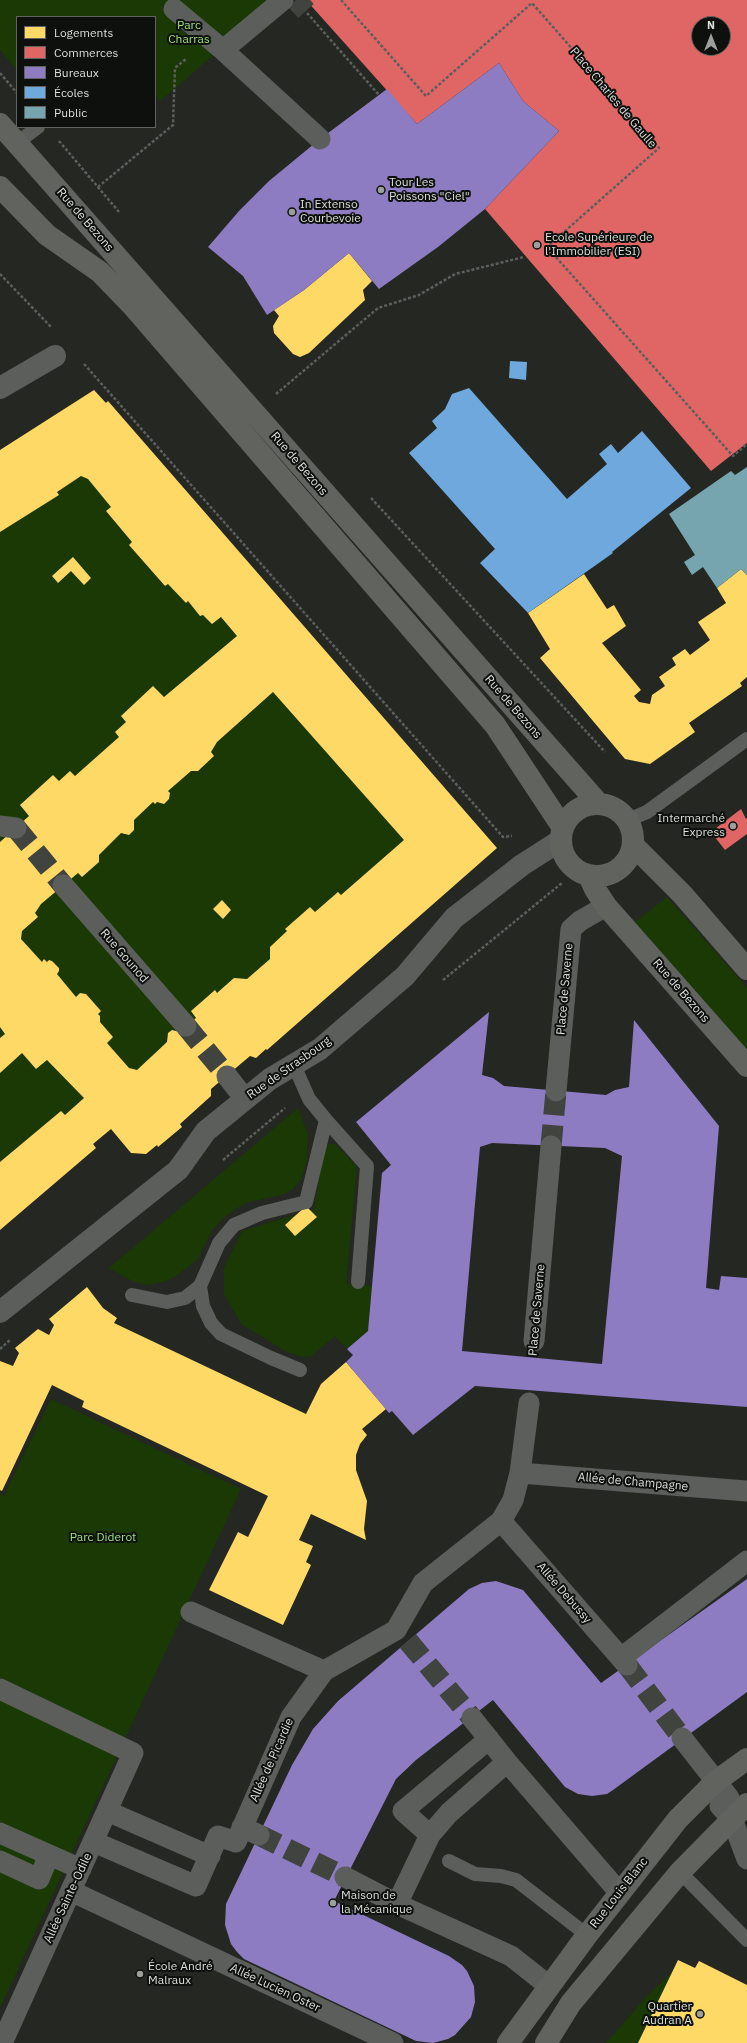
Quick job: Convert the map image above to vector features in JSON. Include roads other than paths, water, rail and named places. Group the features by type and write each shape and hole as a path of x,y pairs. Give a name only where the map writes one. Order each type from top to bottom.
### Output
{"main road":[{"name":"Rue de Bezons","path":"0,124 598,803"},
{"name":"Rue de Bezons","path":"0,187 47,235 100,272 132,305 495,725 562,834"},
{"path":"598,803 615,808 628,820 633,832 633,845 630,857 613,873 601,876 589,876 577,870 568,862 563,852 562,834 568,818 576,810 587,805 598,803"},
{"path":"633,845 682,894 747,969"},
{"name":"Rue de Bezons","path":"589,876 606,906 747,1066"},
{"name":"Rue Louis Blanc","path":"508,2043 619,1892 678,1819 715,1782 747,1759"},
{"path":"546,2043 571,2003 680,1872 740,1812"}],"street":[{"path":"223,50 283,0"},
{"path":"174,9 223,50 320,139"},
{"path":"0,388 55,356"},
{"name":"Rue de Strasbourg","path":"0,1312 178,1170 206,1131 270,1078 320,1049 405,976 454,918 562,834"},
{"name":"Rue Gounod","path":"63,885 186,1026"},
{"name":"Place de Saverne","path":"556,1091 571,929 580,921 606,906"},
{"path":"227,1076 245,1099"},
{"name":"Place de Saverne","path":"534,1341 551,1146"},
{"path":"520,1473 529,1403"},
{"name":"Allée de Champagne","path":"520,1473 747,1491"},
{"name":"Allée de Picardie","path":"94,1842 196,1886 218,1836 236,1842 251,1831 291,1717 324,1671 402,1635 423,1583 501,1521 513,1500 520,1473"},
{"name":"Allée Debussy","path":"501,1521 624,1661 747,1561"},
{"path":"191,1612 324,1671"},
{"name":"Allée Sainte-Odile","path":"0,1689 133,1753 2,2043"},
{"path":"472,1718 507,1762 619,1892"},
{"path":"682,1738 729,1798 720,1806 740,1812 747,1859"},
{"path":"430,1835 403,1811 489,1739"},
{"path":"397,1904 430,1835 449,1812 507,1762"},
{"path":"107,1811 210,1856"},
{"path":"0,1833 81,1869"},
{"path":"0,1861 39,1879 49,1855"},
{"path":"345,1877 397,1904 511,1956 549,1986"},
{"name":"Allée Lucien Oster","path":"71,1891 393,2043"}],"lane":[{"path":"17,143 37,128"},
{"path":"628,820 647,812 747,739"},
{"path":"294,1065 309,1099 367,1166 358,1282"},
{"path":"132,1295 167,1302 185,1298 200,1286 219,1243 234,1225 262,1213 306,1202 326,1120"},
{"path":"200,1286 203,1306 211,1323 221,1334 300,1370"},
{"path":"449,1861 475,1874 501,1876 516,1880 587,1935"},
{"path":"680,1872 747,1940"}],"tunnel":[{"path":"296,0 306,11"},
{"path":"16,828 63,885"},
{"path":"186,1026 227,1076"},
{"path":"551,1146 556,1091"},
{"path":"408,1641 472,1718"},
{"path":"627,1665 682,1738"},
{"path":"259,1835 345,1877"}],"place":[{"name":"Tour Les Poissons \"Ciel\"","path":"381,190"},
{"name":"In Extenso Courbevoie","path":"292,212"},
{"name":"Ecole Supérieure de l'Immobilier (ESI)","path":"537,245"},
{"name":"Intermarché Express","path":"733,826"},
{"name":"Maison de la Mécanique","path":"333,1903"},
{"name":"École André Malraux","path":"140,1974"},
{"name":"Quartier Audran A","path":"700,2014"}],"park label":[{"name":"Parc Charras","path":"189,33"},
{"name":"Parc Diderot","path":"103,1538"}]}
